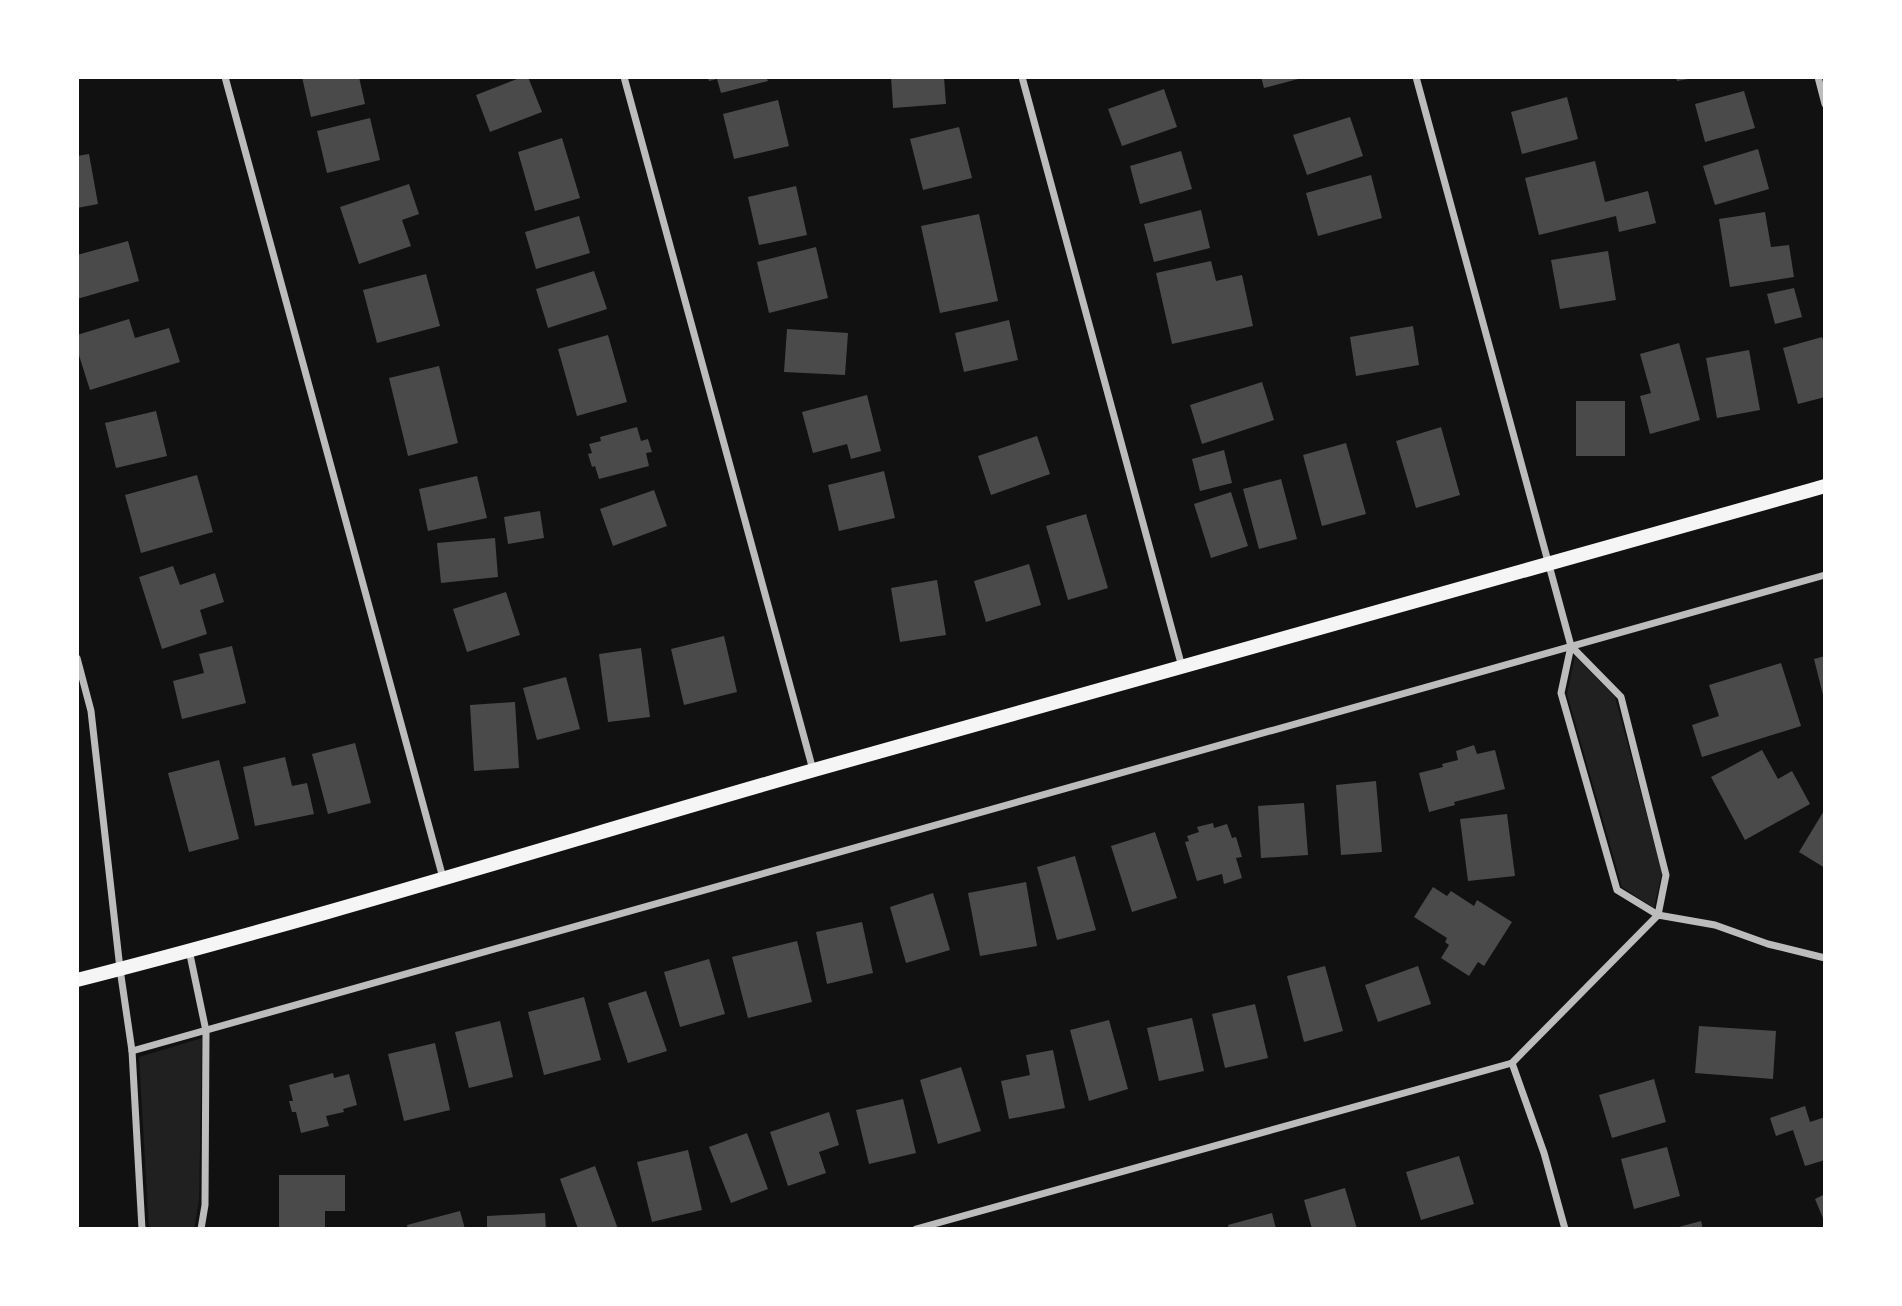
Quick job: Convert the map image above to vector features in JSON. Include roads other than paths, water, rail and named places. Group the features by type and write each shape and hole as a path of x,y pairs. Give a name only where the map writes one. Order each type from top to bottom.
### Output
{"main road":[{"path":"77,980 444,879 814,770 1825,486"}],"street":[{"path":"225,77 444,879"},
{"path":"624,77 814,770"},
{"path":"1022,77 1182,667"},
{"path":"1416,77 1571,646 1561,693 1617,890 1658,915 1715,925 1768,944 1825,958"},
{"path":"1818,77 1825,103"},
{"path":"132,1051 1825,575"},
{"path":"916,1229 1513,1063 1658,915 1666,875 1621,697 1571,646"},
{"path":"77,658 91,711 132,1051 142,1229"},
{"path":"188,950 206,1031 205,1205 201,1229"},
{"path":"1513,1063 1544,1153 1565,1229"}]}
